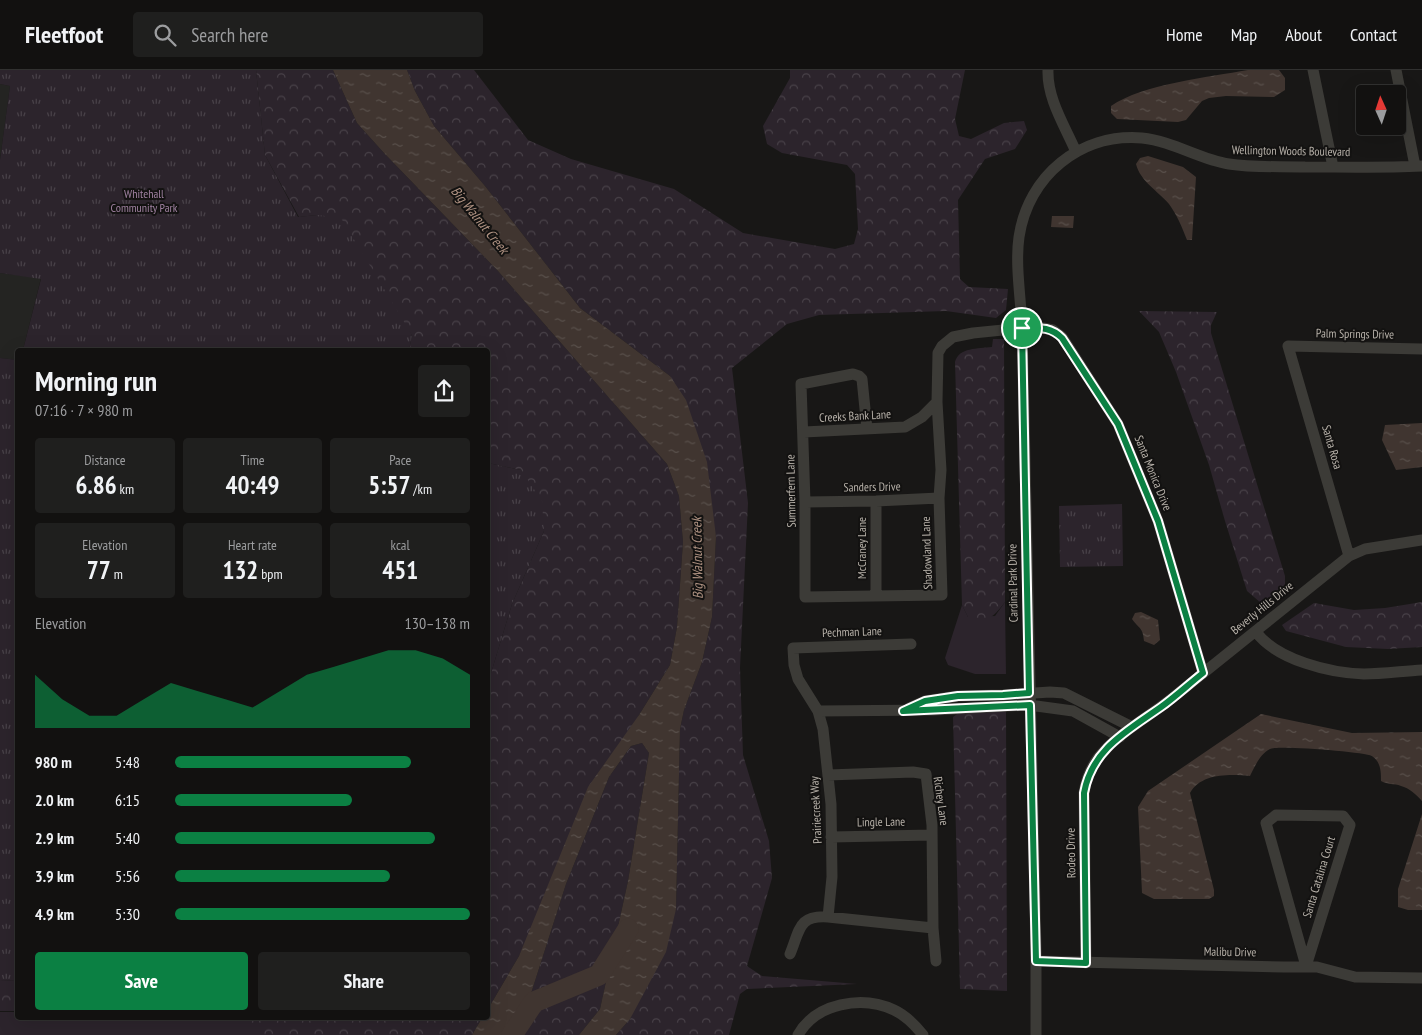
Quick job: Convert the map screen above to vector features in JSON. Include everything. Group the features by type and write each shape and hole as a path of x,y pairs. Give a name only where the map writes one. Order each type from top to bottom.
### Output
{"street":[{"path":"1048,70 1048,83 1052,98 1076,152"},
{"path":"1313,70 1333,167"},
{"path":"1396,70 1419,166"},
{"name":"Wellington Woods Boulevard","path":"1076,152 1102,142 1116,139 1141,138 1169,144 1212,160 1248,166 1419,166"},
{"name":"Cardinal Park Drive","path":"1036,1035 1036,961 1019,240 1023,220 1030,201 1048,174 1076,152"},
{"path":"937,402 938,353 947,341 960,335 1022,328"},
{"name":"Santa Monica Drive","path":"1022,328 1053,330 1062,338 1118,424 1158,521 1203,673"},
{"name":"Palm Springs Drive","path":"1288,346 1422,349"},
{"name":"Santa Rosa","path":"1288,346 1349,556"},
{"name":"Summerfern Lane","path":"805,597 804,432 801,384 853,374 859,376 862,379 867,429"},
{"name":"Creeks Bank Lane","path":"804,432 905,427 922,417 937,402"},
{"name":"Shadowland Lane","path":"805,597 942,595 939,498 941,470 937,402"},
{"name":"Sanders Drive","path":"805,502 939,498"},
{"name":"McCraney Lane","path":"876,501 876,595"},
{"name":"Beverly Hills Drive","path":"1107,748 1256,632 1349,556 1365,549 1422,540"},
{"path":"1256,632 1264,642 1296,660 1337,671 1364,674 1422,670"},
{"name":"Pechman Lane","path":"793,648 911,644"},
{"name":"Prairiecreek Way","path":"793,648 794,665 798,679 818,711 823,729 831,804 832,877 828,917"},
{"path":"903,711 925,701 958,696 1064,693 1132,727"},
{"path":"818,711 903,711 1030,705 1073,711 1120,737"},
{"name":"Rodeo Drive","path":"1086,963 1084,793 1091,768 1107,748"},
{"name":"Richey Lane","path":"828,775 913,772 926,774 932,835 933,928 936,961"},
{"name":"Santa Catalina Court","path":"1276,815 1343,816 1350,825 1306,966 1266,823 1276,815"},
{"name":"Lingle Lane","path":"831,837 932,835"},
{"path":"790,954 803,923 807,919 828,917 933,928"},
{"name":"Malibu Drive","path":"1036,961 1306,966 1356,977 1422,978"},
{"path":"798,1035 814,1018 826,1010 842,1004 859,1002 881,1005 896,1010 915,1026 922,1035"}],"shaded area":[{"path":"0,84 10,86 0,160"},
{"path":"0,273 41,278 24,348 15,348 15,360 0,358"}],"green space":[{"name":"Whitehall Community Park","path":"0,70 256,70 265,155 298,217 317,215 341,218 412,335 409,348 24,348 41,279 0,273 0,160 10,86 0,84"},
{"path":"256,70 333,70 357,123 498,271 667,464 679,496 683,542 677,627 670,665 639,715 519,956 490,1006 490,676 512,604 544,531 521,470 490,463 490,348 409,348 412,335 317,215 299,217 265,155"},
{"path":"407,70 474,70 528,140 571,159 674,189 743,233 835,249 854,244 858,229 855,174 847,165 782,153 767,144 763,126 790,78 790,70 965,70 955,119 959,136 971,139 1004,123 1024,121 1027,130 1015,149 985,159 958,200 960,279 969,287 1008,289 1006,310 996,318 946,311 819,315 787,324 732,368 748,503 740,668 743,755 769,841 772,878 747,966 762,976 857,984 747,989 740,994 729,1035 616,1035 630,1019 676,909 680,729 684,710 702,662 712,617 716,537 670,376 580,308 485,186 434,126 415,91"},
{"path":"1139,311 1217,312 1211,325 1211,333 1285,576 1285,590 1261,603 1247,591 1209,465 1176,372 1159,332"},
{"path":"993,339 1004,339 1005,602 989,618 981,620 968,617 962,605 955,362 957,357 965,351 992,347"},
{"path":"0,358 15,360 15,981 0,980"},
{"path":"490,463 521,470 542,501 544,531 512,604 490,676"},
{"path":"1122,504 1123,566 1060,567 1059,506"},
{"path":"1005,602 1006,674 975,674 948,665 945,658 962,605 968,617 995,616"},
{"path":"1422,602 1422,647 1388,649 1346,647 1286,631 1282,625 1314,603 1354,610 1385,608"},
{"path":"1006,710 1007,991 960,989 953,717 960,712"},
{"path":"642,743 649,753 628,881 600,1009 579,1035 520,1035 527,1006 566,884 609,777 631,746"},
{"path":"0,980 15,981 15,1011 0,1011"},
{"path":"0,1012 15,1012 15,1020 248,1020 263,1035 0,1035"},
{"path":"241,1020 481,1020 472,1035 262,1035"}],"water":[{"path":"333,70 407,70 415,91 434,126 485,186 580,308 670,376 686,400 707,462 716,537 712,617 702,662 684,710 680,729 676,909 666,952 630,1019 616,1035 579,1035 600,1009 628,881 649,753 642,743 631,746 609,777 566,884 527,1006 520,1035 472,1035 481,1020 490,1020 490,1006 519,956 588,787 639,715 670,665 677,627 683,542 679,496 667,464 498,271 357,123"},
{"path":"1248,70 1279,70 1285,78 1285,90 1274,97 1226,96 1209,98 1202,101 1186,120 1178,122 1117,119 1111,113 1111,106 1124,98 1140,92 1177,82"},
{"path":"1148,156 1183,167 1196,177 1192,240 1187,240 1169,204 1141,176 1136,164 1140,158"},
{"path":"1052,216 1074,216 1073,228 1051,227"},
{"path":"1422,423 1422,467 1396,470 1382,440 1385,425"},
{"path":"1141,612 1158,620 1160,640 1154,645 1144,641 1142,631 1132,619 1135,613"},
{"path":"1261,714 1352,733 1422,732 1422,801 1407,788 1381,781 1379,764 1372,756 1321,750 1270,749 1261,757 1250,776 1225,775 1209,778 1195,786 1190,793 1214,896 1209,899 1154,899 1142,893 1138,807 1148,791"},
{"path":"1422,814 1422,910 1408,910 1398,907 1398,889"}],"waterway":[{"name":"Big Walnut Creek","path":"512,1035 534,1002 599,975 628,929"}],"route":[{"path":"1022,328 1053,330 1062,338 1118,424 1158,521 1203,673 1107,748 1091,768 1084,793 1086,963 1036,961 1030,705 903,711 925,701 958,696 1029,693 1022,328"}]}
